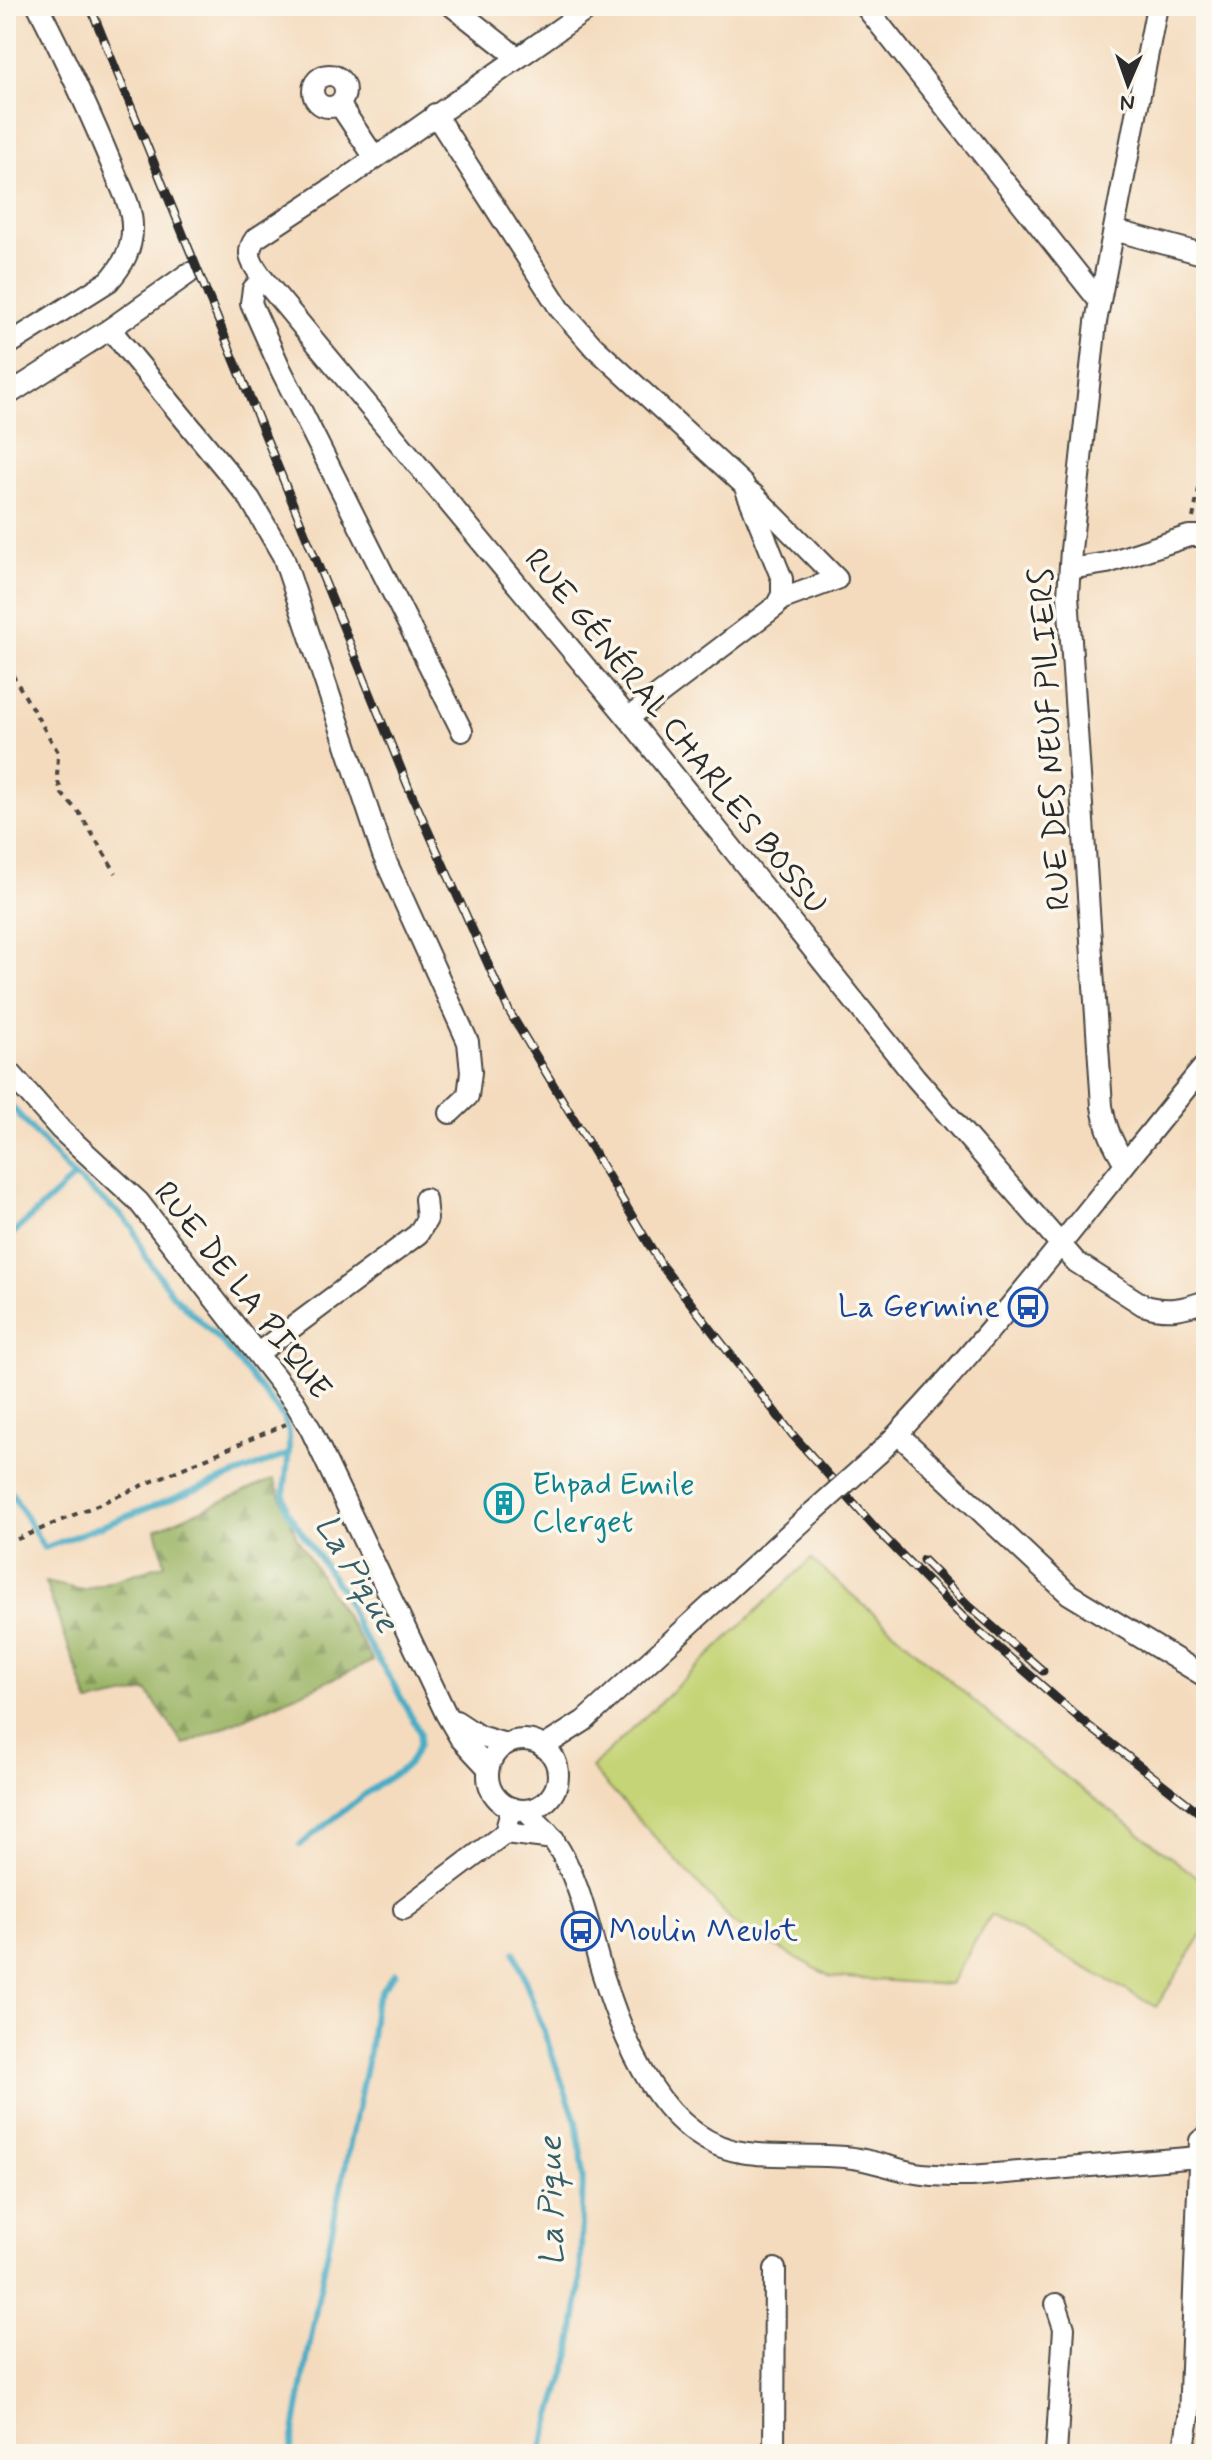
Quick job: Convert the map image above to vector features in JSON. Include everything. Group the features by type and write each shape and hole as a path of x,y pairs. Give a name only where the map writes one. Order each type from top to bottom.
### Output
{"street":[{"path":"6,346 109,281 127,256 131,243 132,226 127,203 82,93 38,6"},
{"path":"452,6 517,57"},
{"path":"339,104 375,158 592,6"},
{"path":"865,6 1100,302"},
{"name":"RUE DES NEUF PILIERS","path":"1125,1163 1115,1149 1104,1122 1102,1106 1072,658 1070,569 1100,302 1157,6"},
{"path":"435,114 560,309 592,345 744,485 837,579 780,600 770,611 628,718"},
{"name":"RUE GÉNÉRAL CHARLES BOSSU","path":"375,158 255,239 249,251 252,264 628,718 915,1077 1076,1262 1143,1305 1162,1310 1180,1310 1206,1301"},
{"path":"1114,230 1206,255"},
{"path":"6,396 110,329 189,273"},
{"path":"263,279 253,289 251,303 295,398 462,731"},
{"path":"110,329 250,499 283,556 383,855 468,1042 471,1072 468,1096 450,1113"},
{"path":"744,485 781,574 780,600"},
{"path":"1070,569 1107,563 1197,536"},
{"path":"543,1747 584,1721 898,1434 1062,1246 1206,1064"},
{"name":"RUE DE LA PIQUE","path":"6,1068 61,1130 138,1201 294,1401 311,1430 446,1714 460,1738 488,1768"},
{"path":"258,1353 418,1234 427,1219 425,1199"},
{"path":"898,1434 1069,1594 1206,1677"},
{"path":"446,1714 479,1736 506,1744"},
{"path":"518,1809 534,1808 549,1798 566,1751 584,1721"},
{"path":"554,1839 518,1809 495,1797 488,1768 498,1750 506,1744 525,1740 551,1754 558,1773"},
{"path":"549,1798 554,1839 580,1895 614,2011 635,2057 672,2111 686,2125 713,2143 746,2153 846,2157 940,2176 971,2176 1201,2145 1198,2417 1183,2454"},
{"path":"404,1909 505,1833 518,1809"},
{"path":"505,1833 554,1839"},
{"path":"774,2454 775,2269"},
{"path":"1056,2304 1064,2328 1056,2454"}],"path":[{"path":"1197,536 1206,454"},
{"path":"6,664 58,752 57,778 62,794 81,815 116,873"},
{"path":"6,1544 282,1426"},
{"path":"1201,2145 1206,2074 1206,2006"}],"green space":[{"path":"274,1479 297,1538 373,1661 184,1745 147,1691 89,1703 45,1582 83,1590 165,1564 156,1529"},
{"path":"811,1559 1023,1744 1206,1884 1206,1928 1156,2007 990,1915 950,1985 831,1977 735,1924 591,1768"}],"waterway":[{"name":"La Pique","path":"6,1100 69,1172 133,1228 145,1256 173,1295 223,1343 283,1417 289,1432 284,1494 287,1511 344,1594 357,1626 420,1733 419,1745 408,1765 300,1845"},
{"name":"La Pique","path":"6,1240 74,1177"},
{"name":"La Pique","path":"6,1483 44,1548 289,1454"},
{"name":"La Pique","path":"515,1952 576,2121 583,2167 580,2291 570,2357 540,2454"},
{"path":"290,2454 320,2288 369,2052 375,2005 382,1989 395,1973"}],"railway":[{"path":"90,6 408,786 509,1011 662,1266 792,1434 878,1531 963,1617 1085,1723 1206,1818"},
{"path":"923,1560 969,1606 1043,1671"}],"place":[{"name":"La Germine","path":"1028,1307"},
{"name":"Ehpad Emile Clerget","path":"504,1503"},
{"name":"Moulin Meulot","path":"581,1931"}]}
